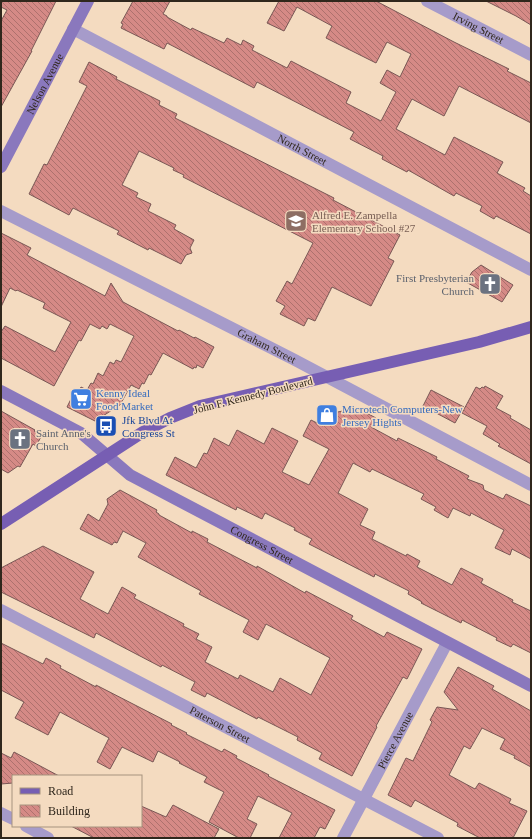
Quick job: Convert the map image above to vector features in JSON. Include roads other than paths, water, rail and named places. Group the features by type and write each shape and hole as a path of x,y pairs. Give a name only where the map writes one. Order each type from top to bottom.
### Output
{"main road":[{"name":"John F. Kennedy Boulevard","path":"1,524 132,439 170,418 200,406 479,342 531,327"}],"street":[{"name":"Nelson Avenue","path":"1,167 88,1"},
{"name":"Irving Street","path":"427,1 531,55"},
{"name":"North Street","path":"73,29 531,270"},
{"name":"Graham Street","path":"1,211 326,377 531,485"},
{"name":"Congress Street","path":"1,391 81,433 130,475 531,686"},
{"name":"Paterson Street","path":"1,610 438,838"},
{"name":"Pierce Avenue","path":"343,838 448,643"},
{"path":"1,813 12,818"},
{"path":"28,827 48,838"}],"place":[{"name":"Alfred E. Zampella Elementary School #27","path":"296,221"},
{"name":"First Presbyterian Church","path":"490,284"},
{"name":"Kenny Ideal Food Market","path":"81,399"},
{"name":"Microtech Computers-New Jersey Hights","path":"327,415"},
{"name":"Jfk Blvd At Congress St","path":"106,426"},
{"name":"Saint Anne's Church","path":"20,439"}]}
